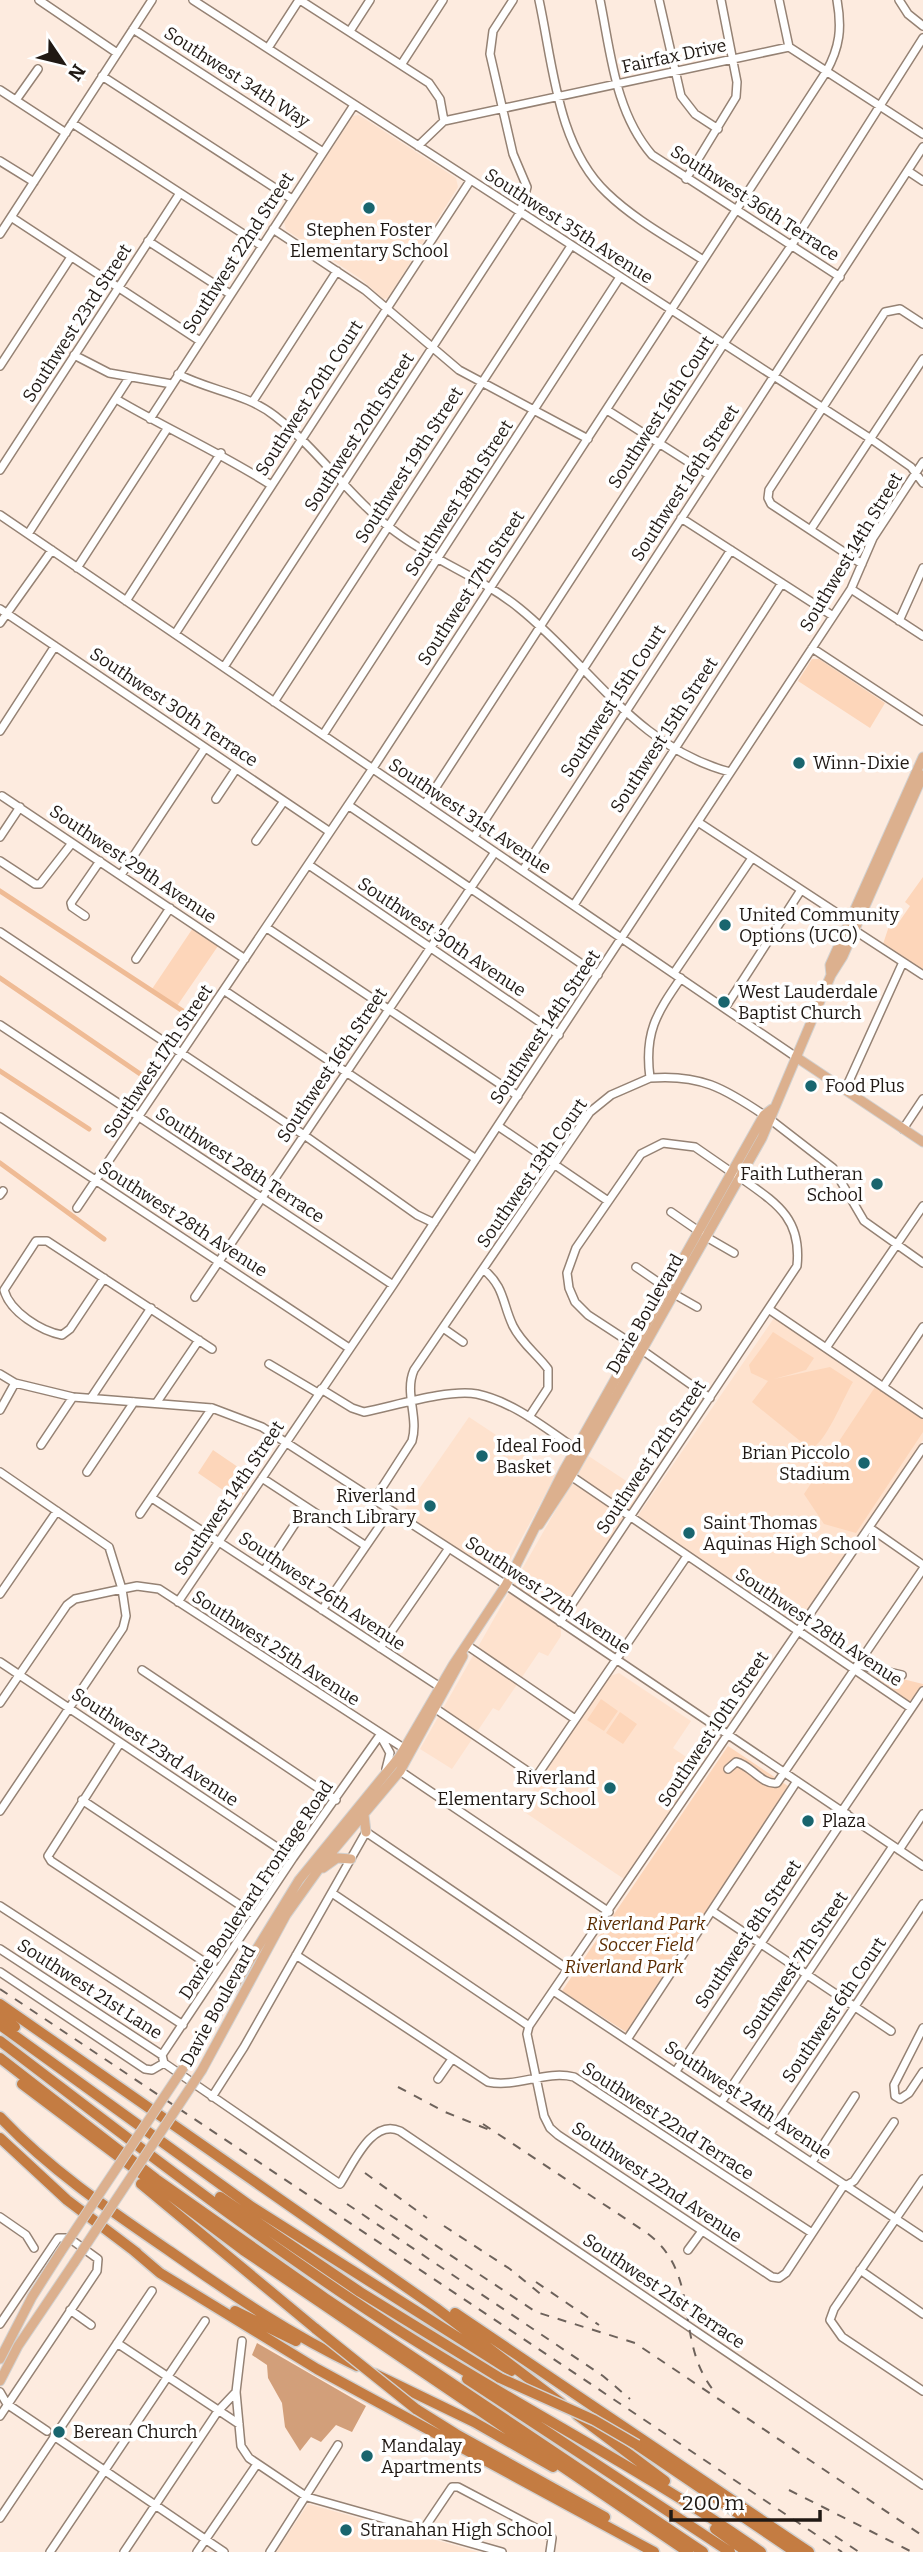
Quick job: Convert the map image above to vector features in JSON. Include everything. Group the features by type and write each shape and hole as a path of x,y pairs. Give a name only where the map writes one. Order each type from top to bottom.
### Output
{"highway":[{"path":"0,2004 466,2330 702,2511 761,2552"},
{"path":"0,2015 67,2073"},
{"path":"0,2025 185,2160 336,2263 552,2397"},
{"path":"0,2043 288,2256 393,2327 702,2511"},
{"path":"0,2043 277,2254 383,2327 730,2552"},
{"path":"0,2058 156,2179 325,2298 703,2552"},
{"path":"0,2067 109,2152 310,2297 688,2552"},
{"path":"0,2117 109,2210 273,2320 351,2363"},
{"path":"0,2138 60,2194 173,2281 326,2374 654,2552"},
{"path":"143,2148 171,2162 360,2292 500,2378 594,2420 637,2445 795,2552"},
{"path":"109,2152 143,2186 416,2409 456,2434 574,2498 660,2552"},
{"path":"333,2235 361,2250 809,2552"},
{"path":"133,2250 242,2315 466,2417 610,2500"},
{"path":"467,2379 626,2470 747,2552"},
{"path":"507,2418 629,2492 717,2552"}],"main road":[{"name":"Davie Boulevard","path":"852,926 923,757"},
{"name":"Davie Boulevard","path":"536,1529 543,1509 576,1449 704,1235 769,1115 831,975 830,965 852,926 923,775"},
{"name":"Southwest 31st Avenue","path":"796,1057 923,1142"},
{"name":"Davie Boulevard","path":"737,1176 749,1146 769,1115"},
{"name":"Davie Boulevard","path":"0,2359 32,2297 91,2196 143,2129 188,2061 294,1888 405,1749 440,1687 506,1585 536,1529 571,1476 638,1348 662,1315 671,1292"},
{"path":"571,1476 569,1468 576,1449"},
{"name":"Davie Boulevard","path":"0,2381 18,2346 202,2070 277,1931 313,1875 400,1771 467,1648"},
{"path":"400,1771 411,1739"},
{"path":"389,1786 397,1761"},
{"path":"364,1815 366,1832"},
{"path":"313,1875 335,1859 351,1859"}],"street":[{"path":"39,0 117,54"},
{"path":"0,234 152,0"},
{"name":"Southwest 35th Avenue","path":"193,0 871,439 916,473 923,483"},
{"path":"268,48 300,0 350,31 436,89 444,121 418,146"},
{"path":"350,31 370,0"},
{"path":"401,65 443,0"},
{"path":"513,0 494,31 490,43 513,154 527,187 520,213"},
{"path":"539,0 559,97 574,146 605,192 627,211 704,260"},
{"name":"Southwest 36th Terrace","path":"600,0 624,111 636,136 652,155 840,277"},
{"path":"659,0 674,72 687,105 718,129"},
{"path":"686,179 736,97 737,82 721,0"},
{"path":"779,0 789,47 923,134"},
{"name":"Southwest 17th Street","path":"77,1208 373,768 826,72 840,40 837,0"},
{"path":"899,0 908,14 923,26"},
{"name":"Southwest 34th Way","path":"133,29 323,152"},
{"name":"Southwest 16th Court","path":"425,804 723,345 791,246 923,37"},
{"name":"Fairfax Drive","path":"444,121 789,47"},
{"path":"16,100 38,69"},
{"path":"103,76 292,199"},
{"path":"0,90 66,133"},
{"name":"Southwest 22nd Street","path":"150,419 354,105"},
{"path":"72,123 261,246"},
{"name":"Southwest 16th Street","path":"474,837 923,147"},
{"path":"0,161 34,182"},
{"path":"908,171 923,181"},
{"name":"Southwest 20th Court","path":"175,634 470,181"},
{"name":"Southwest 23rd Street","path":"0,470 180,193"},
{"name":"Southwest 20th Street","path":"224,667 520,213"},
{"path":"11,218 200,341"},
{"path":"273,229 337,271 387,309 432,349 481,383 588,439"},
{"path":"148,241 230,295"},
{"name":"Southwest 19th Street","path":"274,702 571,246"},
{"path":"0,366 71,257"},
{"path":"253,401 337,271"},
{"name":"Southwest 18th Street","path":"324,735 620,277"},
{"path":"862,564 768,498 769,490 885,312 892,308 900,309 923,324"},
{"path":"74,355 109,373 172,384"},
{"path":"811,529 923,359"},
{"path":"178,374 199,385 253,401 301,439 342,486 388,527 438,559 490,587 540,627 624,712 673,749 706,766 730,772"},
{"path":"28,534 129,378"},
{"path":"116,399 167,429 221,453 271,485"},
{"path":"607,410 709,475"},
{"path":"77,568 167,429"},
{"path":"126,601 221,453"},
{"name":"Southwest 14th Street","path":"178,1602 393,1285 851,589 873,538 923,462"},
{"name":"Southwest 31st Avenue","path":"0,515 796,1057"},
{"path":"681,518 833,616"},
{"name":"Southwest 15th Court","path":"523,870 731,550"},
{"path":"0,623 3,611 52,551"},
{"path":"899,621 923,568"},
{"name":"Southwest 15th Street","path":"574,905 782,583"},
{"path":"851,589 923,636"},
{"name":"Southwest 30th Terrace","path":"3,611 330,832"},
{"path":"0,731 55,646"},
{"path":"812,648 923,720"},
{"path":"121,874 205,748"},
{"path":"216,800 236,769"},
{"name":"Southwest 29th Avenue","path":"2,796 246,959"},
{"path":"256,841 284,801"},
{"path":"348,805 598,975"},
{"path":"0,837 20,807"},
{"path":"698,822 923,975"},
{"path":"0,861 40,884 72,842"},
{"name":"Southwest 16th Street","path":"195,1297 495,852"},
{"path":"752,858 677,975 649,1030 647,1054 650,1078 676,1076 717,1085 769,1115 833,1168 864,1221 923,1262"},
{"path":"85,916 72,907 71,903 100,860"},
{"name":"Southwest 30th Avenue","path":"309,865 559,1035"},
{"path":"725,1007 801,890"},
{"path":"136,959 170,908"},
{"path":"267,928 518,1096"},
{"path":"0,932 304,1135 417,1216 434,1223"},
{"path":"845,1090 903,962"},
{"path":"225,990 476,1158"},
{"name":"Southwest 28th Terrace","path":"0,1025 393,1285"},
{"name":"Southwest 13th Court","path":"374,1500 412,1441 415,1430 409,1383 443,1328 590,1112 611,1095 650,1078"},
{"path":"903,1129 923,1098"},
{"name":"Southwest 28th Avenue","path":"0,1117 349,1348"},
{"path":"498,1126 608,1201 571,1258 567,1273 575,1302 588,1315 710,1398"},
{"name":"Southwest 12th Street","path":"560,1622 797,1266 799,1248 785,1213 695,1147 663,1143 641,1154 608,1201"},
{"path":"826,1348 923,1206"},
{"path":"671,1212 734,1253"},
{"path":"104,1278 70,1329 62,1335 30,1321 6,1299 4,1290 36,1241 41,1239 104,1278 151,1308 212,1349"},
{"path":"636,1267 697,1307"},
{"path":"483,1269 498,1281 512,1324 524,1344 548,1369 548,1388 529,1416"},
{"path":"91,1398 151,1308"},
{"path":"770,1310 923,1414"},
{"path":"883,1387 920,1337 923,1326"},
{"path":"443,1328 463,1342"},
{"path":"157,1402 199,1340"},
{"path":"269,1364 364,1412 474,1394 500,1401 529,1416 576,1449"},
{"name":"Southwest 27th Avenue","path":"0,1374 15,1383 73,1397 212,1408 262,1427 506,1585 923,1866"},
{"path":"0,1410 15,1383"},
{"path":"41,1445 73,1397"},
{"path":"87,1472 134,1402"},
{"path":"140,1514 212,1408"},
{"name":"Southwest 10th Street","path":"529,2026 555,1992 923,1448"},
{"path":"0,1486 3,1474 110,1547 122,1589 125,1616 123,1628 0,1809"},
{"name":"Southwest 28th Avenue","path":"571,1476 798,1632 857,1667 911,1708"},
{"path":"262,1478 366,1546"},
{"name":"Southwest 26th Avenue","path":"152,1498 440,1687"},
{"path":"264,1571 306,1507"},
{"path":"0,1594 57,1511"},
{"path":"322,1610 390,1511"},
{"path":"728,1769 736,1762 741,1763 773,1784 785,1773 923,1567 870,1528"},
{"path":"380,1648 449,1548"},
{"path":"436,1709 536,1777 687,1556"},
{"name":"Southwest 25th Avenue","path":"122,1589 150,1586 405,1749"},
{"path":"0,1703 67,1605 75,1599 122,1589"},
{"path":"467,1648 575,1719"},
{"name":"Southwest 23rd Avenue","path":"0,1662 293,1858"},
{"path":"857,1667 902,1675"},
{"path":"142,1670 336,1800"},
{"name":"Southwest 8th Street","path":"676,2071 923,1691"},
{"path":"376,1787 390,1758 380,1735"},
{"name":"Davie Boulevard Frontage Road","path":"163,2059 293,1858 380,1735"},
{"path":"388,1739 397,1761"},
{"path":"120,1743 48,1856 51,1861 218,1972"},
{"path":"400,1771 609,1912"},
{"path":"628,2038 797,1781"},
{"path":"82,1800 255,1915"},
{"name":"Southwest 7th Street","path":"722,2102 807,1974 923,1814"},
{"path":"212,2097 366,1832 569,1970"},
{"path":"296,1955 488,2082 503,2085 536,2078 527,2034 529,2026 332,1894"},
{"name":"Southwest 6th Court","path":"770,2134 923,1904"},
{"path":"0,1906 183,2025"},
{"path":"712,1911 891,2031"},
{"name":"Southwest 21st Lane","path":"0,1949 163,2059 212,2097 340,2184 374,2134 385,2128"},
{"path":"0,1972 145,2069 152,2070 163,2059"},
{"name":"Southwest 24th Avenue","path":"555,1992 628,2038 923,2237"},
{"path":"923,2028 894,2085 895,2096 900,2099 906,2096 923,2072"},
{"path":"438,2079 452,2059"},
{"name":"Southwest 22nd Terrace","path":"536,2078 563,2074 574,2077 812,2233"},
{"name":"Southwest 22nd Avenue","path":"536,2078 550,2128 772,2277 779,2278 786,2273 812,2233"},
{"path":"812,2162 855,2096"},
{"path":"812,2233 846,2185 854,2181 894,2122"},
{"name":"Southwest 21st Terrace","path":"385,2128 403,2133 923,2485"},
{"path":"923,2179 860,2270 830,2320 842,2337 923,2391"},
{"path":"0,2217 26,2235 34,2248"},
{"path":"688,2250 702,2231"},
{"path":"0,2324 58,2238 69,2238 95,2255 99,2264 97,2271 0,2416"},
{"path":"860,2270 923,2314"},
{"path":"0,2518 50,2433 152,2291"},
{"path":"70,2310 91,2325"},
{"path":"50,2552 205,2321"},
{"path":"242,2341 236,2392 241,2446 245,2455 307,2497 502,2552"},
{"path":"117,2343 239,2424"},
{"path":"0,2392 7,2404 224,2552"},
{"path":"124,2552 218,2411 236,2392"},
{"path":"270,2552 338,2445"},
{"path":"197,2552 257,2464"},
{"path":"424,2530 452,2487 458,2487 547,2534 552,2538 550,2552"}],"shaded area":[{"name":"Stephen Foster Elementary School","path":"359,115 456,178 458,187 388,298 383,299 361,279 286,230 284,222 353,116"},
{"name":"Saint Thomas Aquinas High School","path":"774,1318 923,1418 923,1440 797,1625 637,1517"},
{"path":"469,1417 556,1475 500,1578 403,1512"},
{"path":"587,1455 643,1492 561,1612 561,1636 548,1656 539,1652 499,1711 493,1708 452,1769 420,1749"},
{"name":"Riverland Elementary School","path":"619,1673 691,1721 673,1748 701,1767 624,1879 520,1809 610,1676"},
{"path":"257,2343 366,2406 352,2432 336,2425 321,2442 311,2437 300,2451 285,2427 282,2403 268,2378 267,2365 252,2355"},
{"name":"Stranahan High School","path":"308,2504 326,2509 478,2552 276,2552"}],"green space":[{"path":"812,659 819,659 885,703 870,728 798,681"},
{"path":"923,877 923,970 883,944 890,923 899,922 910,906 905,902"},
{"path":"193,928 218,946 177,1006 152,989"},
{"path":"773,1332 814,1358 806,1370 774,1379 830,1367 853,1382 828,1430 810,1449 752,1402 768,1381 751,1373 749,1365"},
{"name":"Brian Piccolo Stadium","path":"875,1387 923,1418 923,1432 856,1533 824,1524 804,1494"},
{"path":"213,1450 254,1478 239,1501 198,1473"},
{"path":"866,1670 923,1684 923,1686 909,1702"},
{"path":"601,1699 618,1711 604,1731 587,1720"},
{"path":"620,1712 637,1724 623,1744 606,1733"},
{"name":"Riverland Park","path":"728,1746 788,1786 626,2032 562,1991"}],"waterway":[{"path":"0,891 195,1019"},
{"path":"0,978 149,1080"},
{"path":"0,1071 89,1129"},
{"path":"0,1163 104,1239"}],"railway":[{"path":"0,1989 842,2552"},
{"path":"398,2087 445,2112 492,2131"},
{"path":"483,2124 647,2233 664,2250 675,2268 682,2288 694,2351 714,2391"},
{"path":"365,2173 427,2218"},
{"path":"347,2204 603,2376 630,2399"},
{"path":"375,2205 536,2312 635,2343 923,2536"},
{"path":"444,2226 510,2269 543,2296"},
{"path":"536,2282 599,2325"},
{"path":"789,2490 912,2552"},
{"path":"835,2536 859,2552"}],"place":[{"name":"Stephen Foster Elementary School","path":"369,208"},
{"name":"Winn-Dixie","path":"799,763"},
{"name":"United Community Options (UCO)","path":"725,925"},
{"name":"West Lauderdale Baptist Church","path":"724,1002"},
{"name":"Food Plus","path":"811,1086"},
{"name":"Faith Lutheran School","path":"877,1184"},
{"name":"Ideal Food Basket","path":"482,1456"},
{"name":"Brian Piccolo Stadium","path":"864,1463"},
{"name":"Riverland Branch Library","path":"430,1506"},
{"name":"Saint Thomas Aquinas High School","path":"689,1533"},
{"name":"Riverland Elementary School","path":"610,1788"},
{"name":"Plaza","path":"808,1821"},
{"name":"Berean Church","path":"59,2432"},
{"name":"Mandalay Apartments","path":"367,2456"},
{"name":"Stranahan High School","path":"346,2530"}],"park label":[{"name":"Riverland Park Soccer Field","path":"646,1934"}]}
